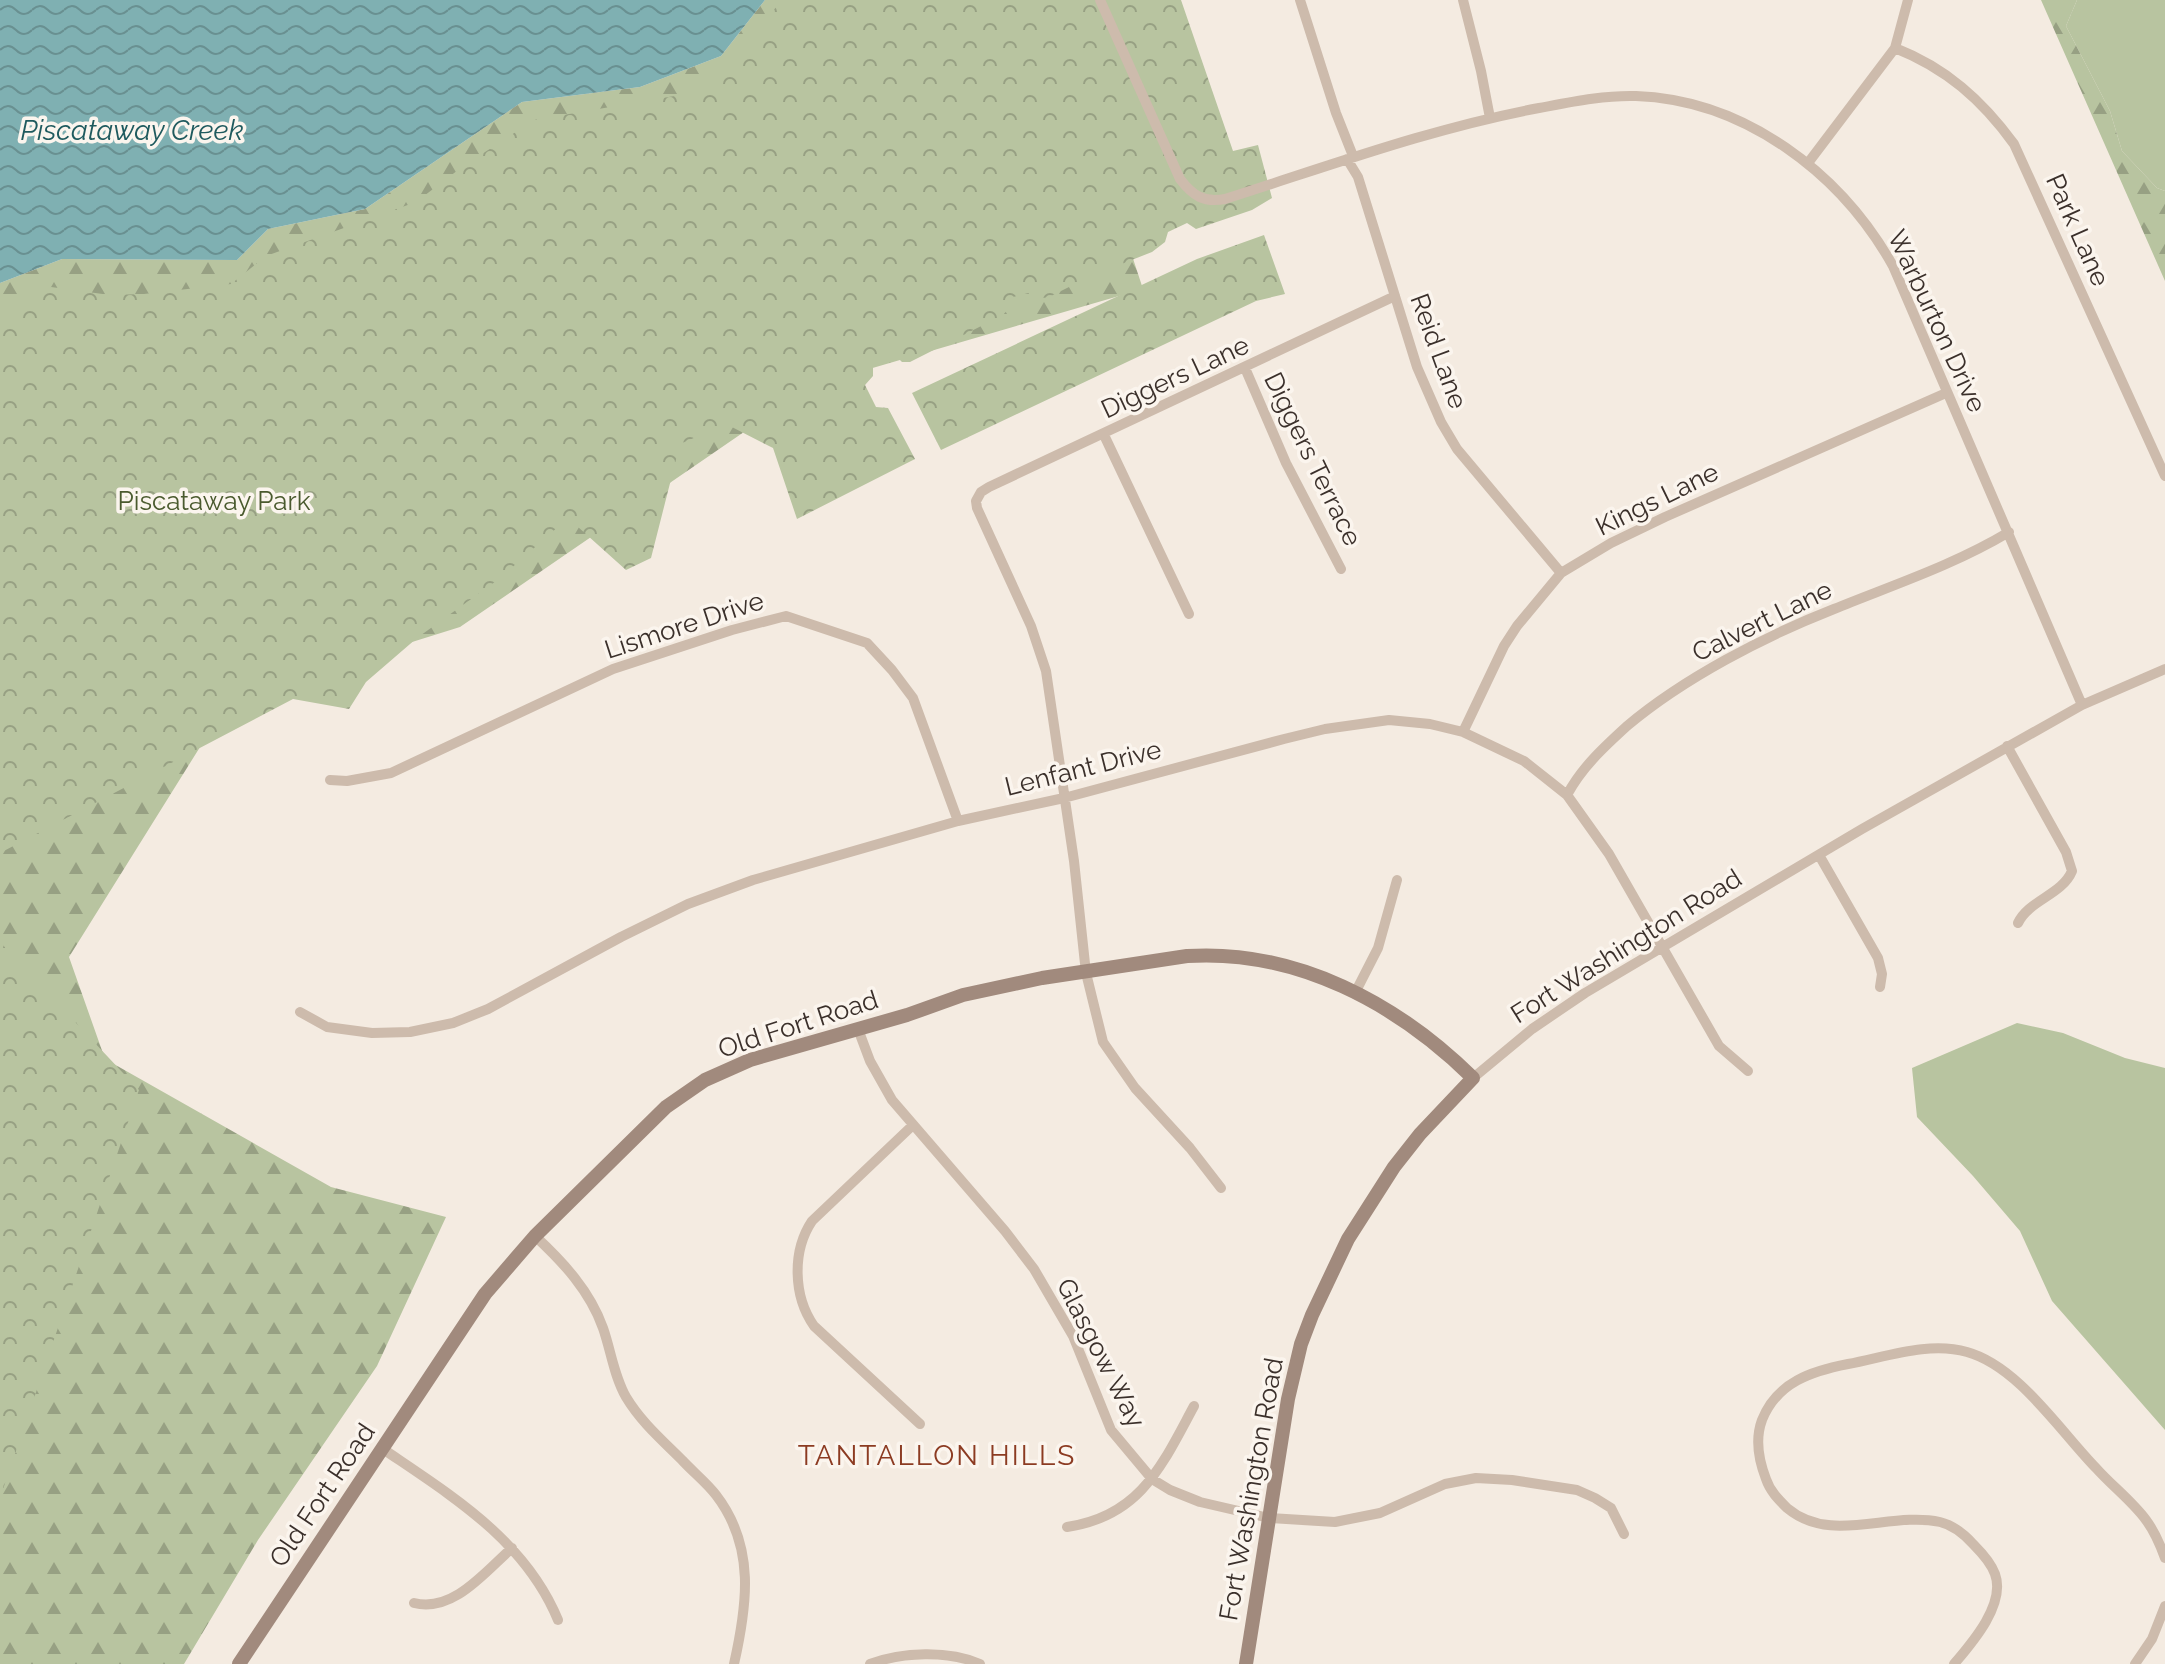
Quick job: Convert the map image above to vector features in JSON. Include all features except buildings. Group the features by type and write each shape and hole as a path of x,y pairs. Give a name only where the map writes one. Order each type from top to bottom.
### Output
{"main road":[{"name":"Old Fort Road","path":"239,1664 465,1321 504,1270 652,1119 705,1080 750,1060 989,988 1216,954 1266,960 1356,991 1431,1040 1473,1078"},
{"name":"Fort Washington Road","path":"1246,1664 1294,1372 1301,1344 1323,1287 1365,1210 1394,1167 1420,1134 1473,1078"}],"street":[{"name":"Warburton Drive","path":"1100,0 1180,179 1199,198 1210,201 1490,118 1596,99 1635,96 1700,108 1739,122 1770,137 1808,163 1845,198 1883,248 2082,705"},
{"name":"Reid Lane","path":"1300,0 1420,375 1449,436 1561,573"},
{"path":"1463,0 1490,118"},
{"path":"1808,163 1895,48 1908,0"},
{"name":"Park Lane","path":"1895,48 1924,61 1959,83 1996,119 2014,144 2165,476"},
{"name":"Diggers Lane","path":"1064,798 1046,671 1040,651 982,523 976,501 981,492 1395,296"},
{"name":"Diggers Terrace","path":"1245,368 1286,463 1341,569"},
{"name":"Kings Lane","path":"1463,732 1504,646 1561,573 1611,543 1665,517 1946,393"},
{"path":"1104,435 1189,614"},
{"name":"Calvert Lane","path":"1567,795 1579,773 1597,754 1640,716 1681,686 1786,630 1964,555 2009,532"},
{"name":"Lismore Drive","path":"330,780 347,781 391,773 613,669 732,630 786,616 867,643 892,670 913,698 958,821"},
{"name":"Fort Washington Road","path":"1473,1078 1532,1029 1585,993 2007,746 2082,705 2165,669"},
{"name":"Lenfant Drive","path":"300,1012 327,1027 372,1033 410,1032 453,1023 488,1009 688,904 753,880 958,821 1064,798 1325,729 1389,720 1430,724 1463,732 1524,761 1567,795 1609,854 1719,1046 1748,1071"},
{"path":"2007,746 2066,852 2072,871 2068,881 2031,908 2018,923"},
{"path":"1064,798 1086,973 1103,1042 1135,1088 1190,1148 1221,1188"},
{"path":"1819,855 1878,958 1882,974 1880,987"},
{"path":"1356,991 1381,940 1397,880"},
{"name":"Glasgow Way","path":"858,1029 870,1061 892,1100 1034,1269 1073,1336 1111,1430 1152,1479 1185,1497 1269,1518 1335,1522 1380,1513 1445,1484 1487,1478 1549,1485 1586,1494 1611,1508 1624,1534"},
{"path":"913,1125 812,1221 800,1249 798,1271 802,1305 814,1326 920,1424"},
{"path":"535,1236 567,1268 593,1305 618,1380 632,1405 649,1427 716,1495 733,1526 744,1559 747,1589 734,1664"},
{"path":"1954,1664 1991,1610 1998,1587 1996,1575 1972,1543 1943,1522 1846,1526 1819,1524 1797,1516 1777,1498 1763,1471 1758,1450 1759,1432 1775,1397 1799,1378 1833,1367 1934,1349 1957,1350 1992,1361 2141,1513 2154,1532 2165,1558"},
{"path":"1067,1527 1091,1522 1115,1511 1141,1493 1194,1406"},
{"path":"383,1449 476,1513 512,1548 534,1575 558,1620"},
{"path":"414,1603 430,1606 456,1596 512,1548"},
{"path":"2135,1664 2152,1639 2165,1606"},
{"path":"870,1664 920,1655 958,1658 980,1664"}],"green space":[{"name":"Piscataway Park","path":"765,0 1048,0 1143,289 811,386 460,627 230,699 69,957 105,1059 331,1187 446,1217 377,1366 258,1540 184,1664 0,1664 0,283 62,259 237,260 268,229 365,209 522,102 640,87 721,56"},
{"name":"Piscataway Park","path":"782,0 1181,0 1233,151 1258,145 1272,198 1252,210 1196,229 1187,223 1168,232 1165,242 1152,252 1091,276 1049,297 1043,298 1036,291 1013,297 1011,306 1003,315 910,362 902,362 896,356 873,364 873,376 865,385 876,407 888,408 915,459 797,519 773,448 726,424 680,444 651,558 626,570 568,518 499,579 417,638 366,682 349,709 293,699 0,853 0,316 51,287 110,295 231,284 266,256 416,202 462,167 534,120 692,93 725,69"},
{"path":"2041,0 2077,0 2066,26 2110,111 2122,151 2157,188 2165,191 2165,281"},
{"path":"2077,0 2165,0 2165,191 2157,188 2122,151 2110,111 2066,26"},
{"path":"1264,235 1285,294 1256,301 941,450 912,393 1197,259"},
{"path":"0,942 139,1090 0,1498"},
{"path":"2017,1023 2063,1033 2125,1058 2165,1068 2165,1430 2052,1301 2020,1231 1917,1117 1912,1068"}],"water":[{"name":"Piscataway Creek","path":"0,0 765,0 721,56 640,87 522,102 365,209 268,229 237,260 62,259 0,283"}],"district":[{"name":"TANTALLON HILLS","path":"937,1455"}]}
